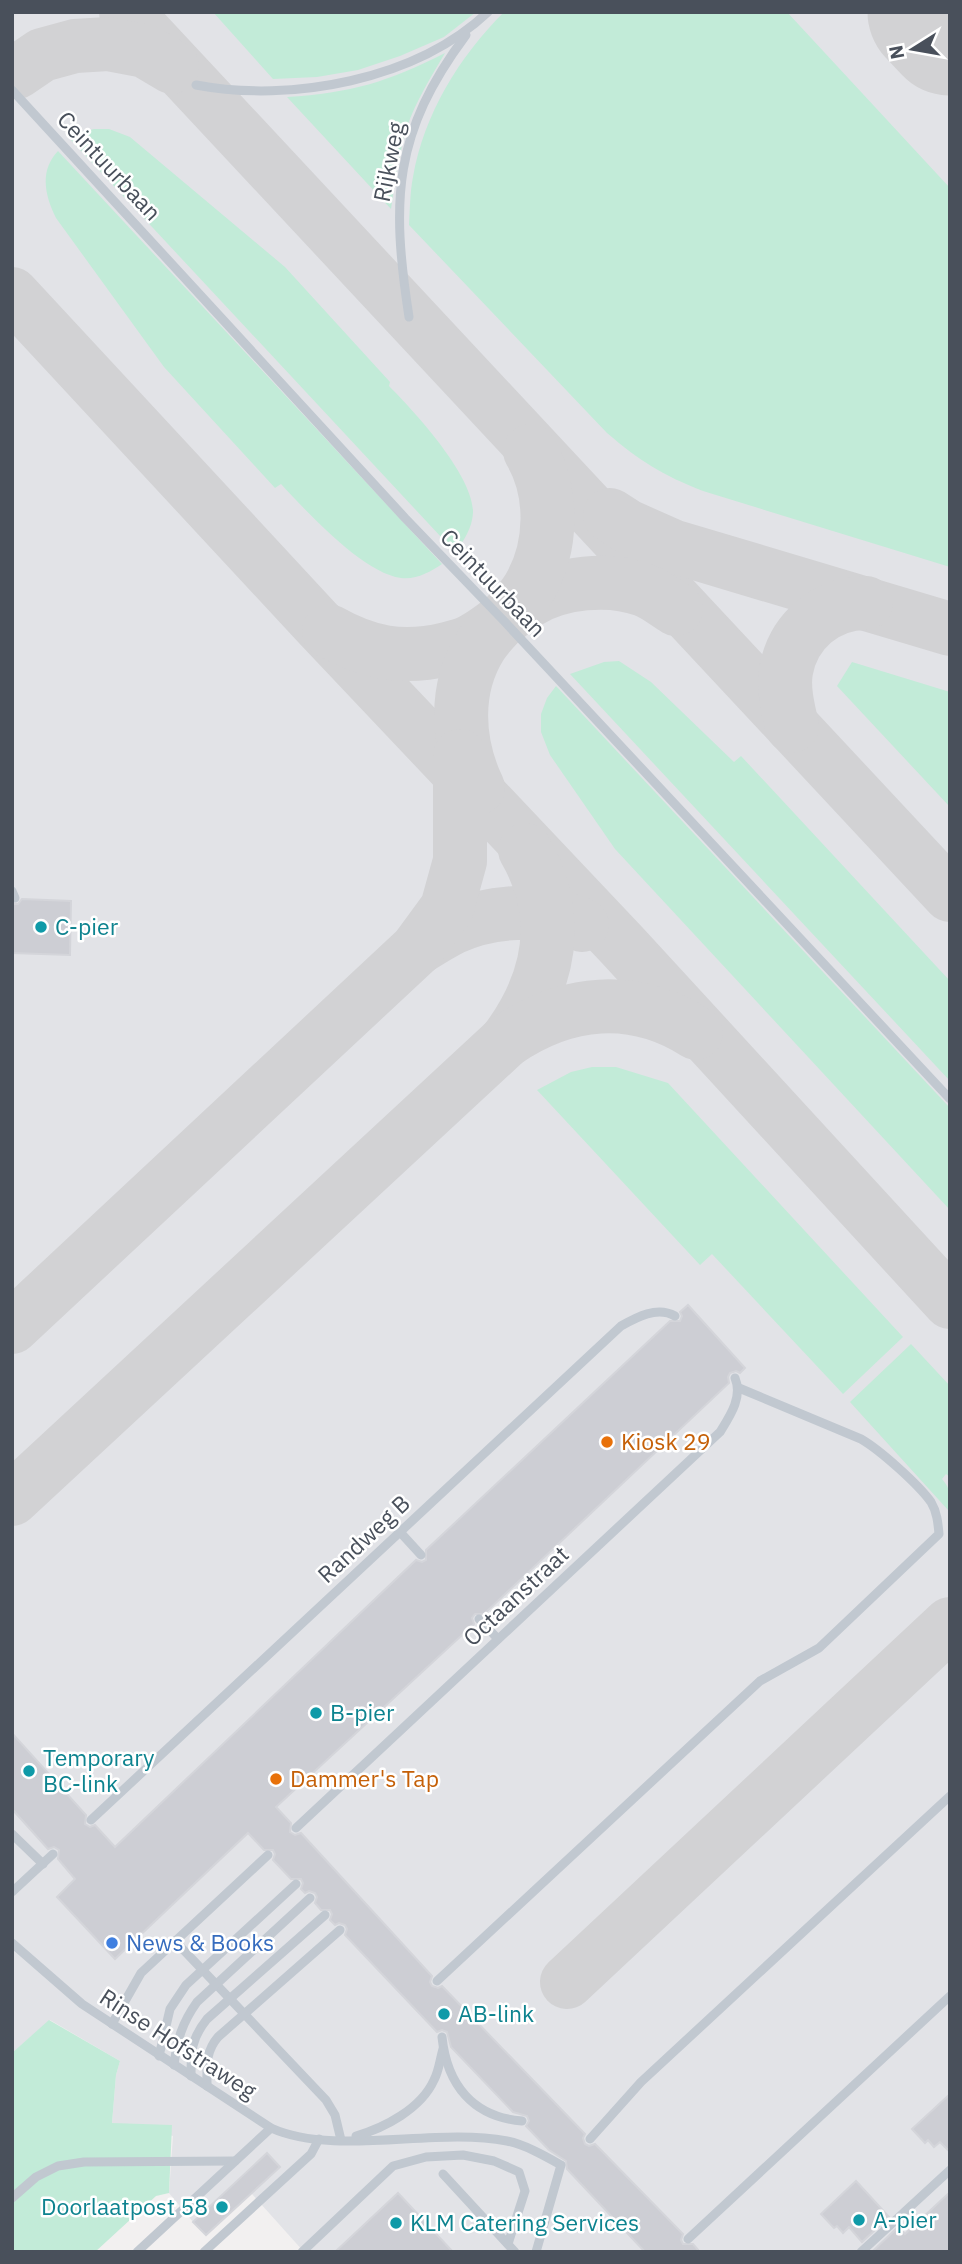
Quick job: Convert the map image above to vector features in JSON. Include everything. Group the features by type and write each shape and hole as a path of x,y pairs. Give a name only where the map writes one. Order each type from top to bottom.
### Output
{"lane":[{"name":"Rijkweg","path":"196,85 255,91 342,83 407,62 454,40 488,12"},
{"name":"Rijkweg","path":"410,317 399,246 398,202 404,164 414,126 424,102 471,28"},
{"name":"Ceintuurbaan","path":"12,90 405,518 950,1099"},
{"name":"Randweg B","path":"90,1820 621,1326 644,1313 675,1316"},
{"path":"437,1981 761,1681 819,1648 939,1534 938,1518 930,1502 878,1448 739,1388 735,1378"},
{"name":"Octaanstraat","path":"296,1828 720,1432 732,1412 739,1388"},
{"path":"400,1532 421,1555"},
{"path":"479,1619 498,1639"},
{"path":"590,2139 641,2082 950,1796"},
{"path":"12,1834 43,1864"},
{"path":"12,1892 53,1854"},
{"path":"112,2025 141,1973 268,1854"},
{"path":"159,2056 170,2009 186,1984 296,1884"},
{"path":"174,2065 177,2040 184,2020 197,2003 310,1898"},
{"path":"191,2076 191,2050 196,2033 207,2019 325,1915"},
{"path":"207,2086 206,2059 210,2047 340,1930"},
{"path":"175,1941 326,2099 335,2115 341,2140"},
{"name":"Rinse Hofstraweg","path":"12,1943 82,2004 271,2128 286,2135 341,2140 448,2136 485,2138 510,2141 561,2165 536,2252"},
{"path":"688,2239 950,1996"},
{"name":"Rinse Hofstraweg","path":"442,2038 443,2049 458,2088 479,2109 507,2120 522,2121"},
{"name":"Rinse Hofstraweg","path":"341,2140 376,2130 418,2102 434,2081 443,2049"},
{"path":"137,2252 271,2128"},
{"path":"204,2252 311,2154 319,2139"},
{"path":"302,2252 393,2166 426,2157 463,2155 494,2161 519,2172 525,2191 512,2248"},
{"path":"12,2198 36,2177 58,2166 83,2162 235,2161"},
{"path":"861,2252 950,2170"},
{"path":"443,2174 512,2248"}],"shaded area":[{"path":"12,12 950,12 950,2252 450,2252 398,2193 335,2252 304,2252 251,2193 280,2167 267,2153 193,2222 169,2193 173,2136 112,2123 116,2075 120,2061 50,2020 12,2053"}],"green space":[{"path":"213,12 476,12 444,37 358,70 317,77 273,79"},
{"path":"504,12 787,12 950,188 950,567 703,491 652,467 607,433 409,225 418,154 435,109 458,67"},
{"path":"445,53 419,98 407,127 399,157 391,209 287,97 331,93 387,79"},
{"path":"109,129 130,137 285,267 390,382 389,386 441,445 464,481 471,498 471,524 455,552 71,140 82,132"},
{"path":"58,151 442,564 412,578 386,574 336,540 281,484 275,488 164,367 56,218 49,201 46,175"},
{"path":"619,661 651,682 734,762 741,756 950,981 950,1081 570,674 604,662"},
{"path":"852,662 950,692 950,807 837,686"},
{"path":"556,686 950,1108 950,1210 615,849 550,755 541,732 541,714 547,698"},
{"path":"592,1067 616,1067 668,1083 903,1337 843,1394 712,1254 700,1265 537,1090 571,1072"},
{"path":"911,1344 950,1386 950,1477 946,1474 942,1479 950,1494 948,1510 850,1402"},
{"path":"49,2020 120,2061 116,2075 112,2123 172,2125 169,2193 156,2196 95,2252 12,2252 12,2053"}],"building":[{"name":"C-pier","path":"22,899 71,901 70,955 12,953 12,904 18,904"},
{"name":"B-pier","path":"688,1305 745,1368 740,1373 730,1373 729,1383 484,1614 475,1614 472,1618 474,1624 276,1807 291,1823 290,1832 295,1835 301,1833 432,1976 432,1986 442,1986 585,2134 585,2144 595,2144 683,2234 683,2244 693,2244 700,2252 645,2252 567,2169 566,2161 549,2150 526,2126 529,2121 527,2116 513,2112 451,2047 447,2032 437,2032 345,1935 345,1925 335,1925 330,1920 330,1910 321,1910 315,1903 315,1893 305,1893 301,1889 301,1879 291,1879 273,1860 273,1850 264,1850 248,1833 115,1959 57,1897 75,1879 58,1859 59,1850 54,1847 48,1849 12,1809 12,1733 86,1815 85,1824 90,1827 95,1825 115,1847 416,1560 426,1560 426,1550 670,1321 680,1321 680,1312"},
{"name":"A-pier","path":"950,2094 950,2152 940,2142 934,2147 928,2140 925,2143 912,2129"},
{"name":"Doorlaatpost 58","path":"267,2153 280,2167 206,2235 193,2222"},
{"path":"856,2181 889,2217 862,2242 849,2227 843,2233 821,2214"},
{"path":"950,2192 950,2252 872,2252 898,2227 905,2234"},
{"name":"KLM Catering Services","path":"398,2193 453,2252 335,2252"}],"taxiway":[{"path":"126,12 950,895"},
{"path":"17,72 42,55 75,46 108,44 145,51 172,67"},
{"path":"12,294 319,625 622,945 950,1302"},
{"path":"478,788 462,735 462,698 472,662 481,645 524,596 543,555 548,520 547,502 538,467 530,451"},
{"path":"610,515 627,526 672,546 950,629"},
{"path":"329,631 358,645 386,652 431,652 475,639 521,606 555,589 600,583 630,586 648,592 676,609"},
{"path":"792,726 785,678 796,643 804,632 825,614 851,604 866,603"},
{"path":"12,1327 417,949 447,908 460,861 460,756"},
{"path":"506,1041 533,996 547,948 545,900 525,850"},
{"path":"418,948 452,928 500,914 550,915 582,925"},
{"path":"12,1499 506,1041 552,1017 600,1007 624,1007 648,1012 672,1020 696,1033"},
{"path":"567,1982 950,1624"}],"runway":[{"path":"934,12 950,29"}],"place":[{"name":"C-pier","path":"41,927"},
{"name":"Kiosk 29","path":"607,1442"},
{"name":"B-pier","path":"316,1713"},
{"name":"Temporary BC-link","path":"29,1771"},
{"name":"Dammer's Tap","path":"276,1779"},
{"name":"News & Books","path":"112,1943"},
{"name":"AB-link","path":"444,2014"},
{"name":"Doorlaatpost 58","path":"222,2207"},
{"name":"A-pier","path":"859,2220"},
{"name":"KLM Catering Services","path":"396,2223"}]}
